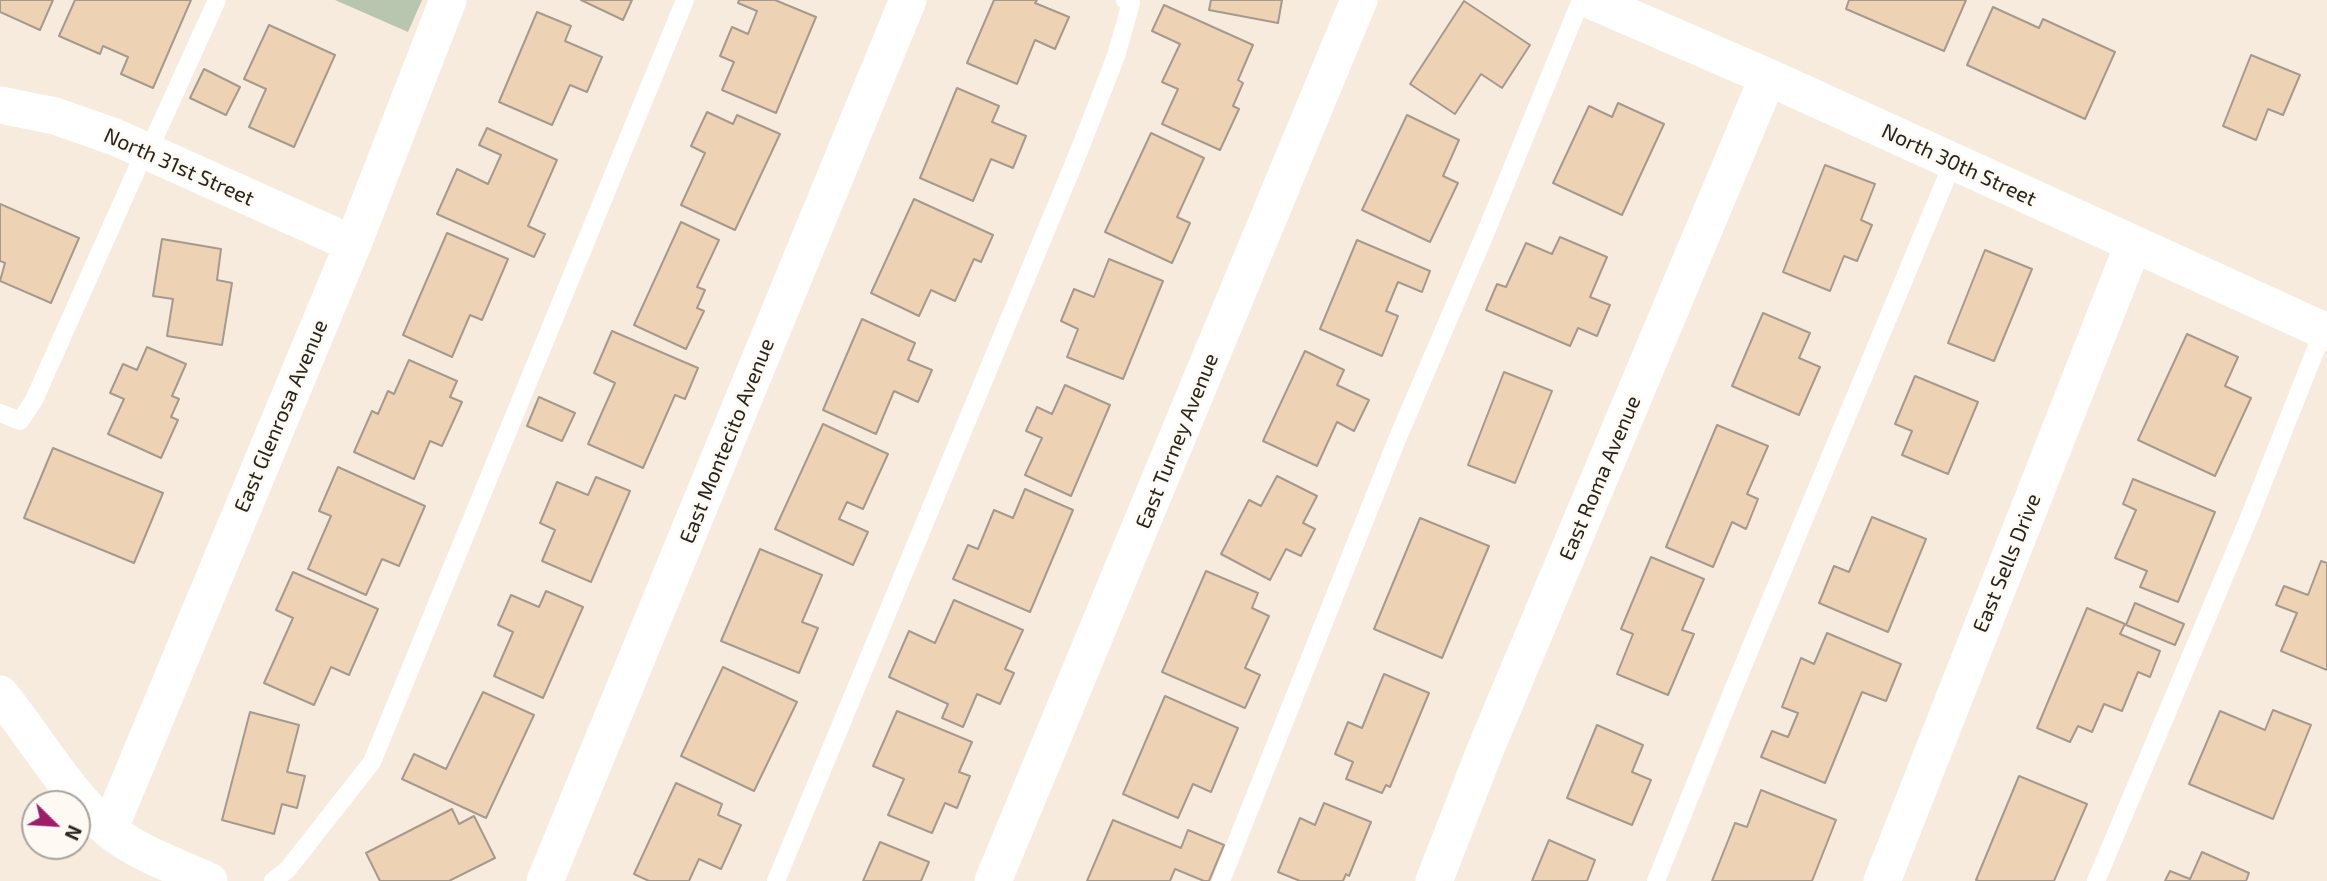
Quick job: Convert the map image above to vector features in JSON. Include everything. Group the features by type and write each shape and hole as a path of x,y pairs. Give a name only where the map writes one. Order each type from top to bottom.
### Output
{"street":[{"name":"East Glenrosa Avenue","path":"109,830 353,244 448,0"},
{"name":"East Montecito Avenue","path":"545,881 908,0"},
{"name":"East Turney Avenue","path":"993,881 1359,0"},
{"name":"North 30th Street","path":"1590,0 1768,77 2325,332"},
{"name":"East Roma Avenue","path":"1434,881 1486,748 1768,77"},
{"name":"North 31st Street","path":"0,105 55,116 115,137 353,244"},
{"name":"East Sells Drive","path":"1882,881 2133,245"},
{"path":"0,694 77,796 109,830 151,855 209,881"}],"lane":[{"path":"0,413 20,422 34,400 217,0"},
{"path":"273,881 288,869 372,762 685,0"},
{"path":"776,881 1079,151 1116,56 1131,3 1125,0"},
{"path":"1221,881 1396,442 1581,0"},
{"path":"1656,881 1740,672 1953,162"},
{"path":"2096,881 2325,332"}],"green space":[{"path":"335,0 422,0 408,32"}],"building":[{"path":"0,0 53,0 40,30 0,12"},
{"path":"75,0 191,0 153,88 121,74 128,57 103,46 100,54 59,36"},
{"path":"581,0 632,0 623,20"},
{"path":"739,0 775,0 816,17 776,113 722,90 734,62 720,56 732,27 748,34 757,11 738,3"},
{"path":"994,0 1037,0 1035,3 1069,17 1055,49 1035,40 1017,84 967,63"},
{"path":"1211,0 1282,0 1278,23 1209,10"},
{"path":"1849,0 1966,0 1944,51 1846,9"},
{"path":"1464,1 1530,45 1502,88 1481,74 1455,114 1410,84"},
{"path":"1164,5 1253,45 1238,80 1243,83 1233,106 1239,109 1220,150 1162,124 1178,89 1162,82 1180,44 1152,31"},
{"path":"1993,7 2039,28 2043,19 2115,52 2085,119 1967,65"},
{"path":"537,12 571,26 565,41 602,57 587,92 570,85 552,125 499,102"},
{"path":"269,25 335,55 294,147 249,127 266,89 244,79"},
{"path":"2251,55 2300,75 2283,115 2268,109 2256,140 2223,126"},
{"path":"204,69 240,87 226,115 190,98"},
{"path":"957,88 999,106 992,122 1026,136 1013,168 991,159 973,201 920,178"},
{"path":"1618,103 1664,124 1622,215 1553,183 1589,106 1612,117"},
{"path":"707,112 733,124 737,115 780,134 735,230 681,205 705,153 691,146"},
{"path":"1407,115 1459,140 1443,176 1458,183 1430,242 1362,210"},
{"path":"487,128 557,160 528,226 545,234 534,257 437,214 457,169 488,184 501,155 479,145"},
{"path":"1151,133 1204,158 1177,217 1190,223 1172,263 1105,232"},
{"path":"1825,165 1875,184 1861,220 1872,225 1857,261 1844,256 1830,291 1783,272"},
{"path":"914,199 993,235 981,262 974,259 955,301 931,290 919,316 871,293"},
{"path":"0,204 79,238 51,303 0,281 5,263 0,261"},
{"path":"681,222 719,240 697,287 705,290 697,308 704,311 686,349 634,325"},
{"path":"447,233 508,259 482,320 470,315 452,357 403,335"},
{"path":"1560,237 1607,257 1590,297 1610,305 1597,336 1578,328 1570,346 1486,310 1497,284 1506,287 1526,243 1552,254"},
{"path":"162,239 221,249 217,280 232,283 222,345 167,336 173,299 153,296"},
{"path":"1357,240 1430,271 1422,292 1398,282 1386,311 1398,316 1382,356 1320,329"},
{"path":"1985,250 2032,269 1994,361 1948,343"},
{"path":"1109,259 1163,281 1123,379 1067,357 1078,329 1061,321 1074,289 1094,297"},
{"path":"1763,313 1810,333 1799,358 1820,367 1799,415 1732,386"},
{"path":"862,319 915,343 908,360 932,370 918,402 894,391 876,434 823,410"},
{"path":"612,331 698,368 685,399 675,395 643,468 588,444 615,383 594,373"},
{"path":"2187,334 2238,357 2225,386 2251,398 2215,476 2138,440"},
{"path":"147,347 186,364 172,396 179,399 171,417 178,420 161,458 108,434 124,399 110,393 123,364 137,370"},
{"path":"1305,351 1344,370 1337,385 1369,400 1354,431 1337,422 1317,466 1263,441"},
{"path":"409,360 457,381 450,397 462,402 442,446 430,441 414,479 354,452 372,411 378,414 388,391 394,394"},
{"path":"1504,372 1552,391 1515,483 1468,465"},
{"path":"1915,376 1978,402 1948,474 1902,455 1912,431 1895,424"},
{"path":"1065,385 1110,405 1071,496 1025,475 1042,438 1026,431 1037,407 1052,414"},
{"path":"539,397 575,413 562,441 527,426"},
{"path":"823,424 888,454 863,509 847,502 839,519 868,532 853,565 775,529"},
{"path":"1717,425 1768,446 1747,494 1758,499 1746,529 1732,522 1713,567 1666,547"},
{"path":"53,448 163,493 134,563 24,518"},
{"path":"338,467 425,506 399,566 382,559 366,595 308,569 331,516 319,511"},
{"path":"1277,476 1317,496 1303,523 1315,529 1301,556 1286,549 1270,580 1221,554 1249,500 1261,506"},
{"path":"596,477 630,491 591,582 542,561 555,530 540,523 557,482 588,495"},
{"path":"2133,479 2215,512 2178,602 2140,587 2147,571 2115,558 2136,510 2123,504"},
{"path":"1025,489 1073,510 1030,612 953,579 968,545 978,549 994,510 1013,518"},
{"path":"1872,517 1926,539 1888,632 1819,603 1834,566 1849,572"},
{"path":"1420,518 1489,546 1442,658 1374,629"},
{"path":"760,549 822,575 802,622 818,628 799,673 721,641"},
{"path":"1651,557 1704,579 1682,630 1694,634 1668,695 1617,674 1633,634 1621,629"},
{"path":"2321,561 2327,563 2327,670 2281,651 2297,613 2276,605 2284,586 2308,595"},
{"path":"1206,571 1258,593 1252,608 1269,616 1245,668 1260,675 1245,708 1162,672"},
{"path":"293,572 378,609 349,675 331,667 314,705 264,683 293,618 276,610"},
{"path":"546,591 583,607 543,698 494,676 513,632 498,625 511,595 539,607"},
{"path":"954,600 1023,630 1005,669 1014,673 1000,704 977,694 963,727 942,718 948,704 889,677 909,631 935,643"},
{"path":"2135,603 2184,624 2175,645 2126,625"},
{"path":"2087,608 2125,624 2120,634 2160,651 2150,677 2138,672 2122,711 2104,704 2092,732 2078,726 2070,742 2037,728"},
{"path":"1827,633 1901,664 1886,701 1862,692 1825,783 1761,757 1772,731 1788,737 1798,713 1782,707 1801,658 1814,664"},
{"path":"723,667 797,702 754,791 681,756"},
{"path":"1384,674 1429,693 1390,787 1386,785 1382,793 1346,779 1353,762 1335,754 1348,722 1362,728"},
{"path":"483,692 534,715 486,818 402,779 414,754 446,769"},
{"path":"1165,696 1238,728 1211,792 1193,784 1178,818 1123,794"},
{"path":"2273,710 2311,725 2273,819 2189,784 2220,711 2265,730"},
{"path":"897,711 972,742 959,772 970,776 957,808 945,803 932,833 888,815 904,779 873,766"},
{"path":"250,712 299,725 287,772 305,776 297,808 282,804 274,834 222,820"},
{"path":"1597,725 1643,745 1632,772 1651,780 1632,825 1567,798"},
{"path":"2019,776 2087,804 2054,881 1976,880"},
{"path":"676,783 722,804 718,815 741,825 721,869 699,859 689,881 649,881 634,874"},
{"path":"1761,790 1836,820 1812,881 1712,881 1735,823 1747,827"},
{"path":"1324,803 1371,822 1349,876 1346,874 1343,881 1300,881 1278,872 1300,818 1315,825"},
{"path":"452,809 459,824 474,816 495,858 449,881 380,881 366,853"},
{"path":"1113,820 1181,848 1188,830 1224,845 1209,881 1175,869 1170,881 1087,881"},
{"path":"1549,840 1595,860 1587,881 1532,881"},
{"path":"880,842 929,862 921,881 863,881"},
{"path":"2202,852 2249,873 2246,881 2165,881 2170,871 2190,879"}]}
